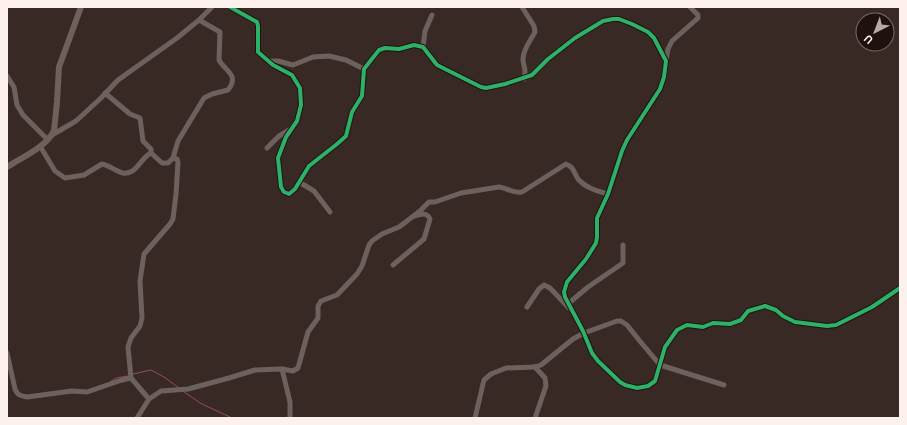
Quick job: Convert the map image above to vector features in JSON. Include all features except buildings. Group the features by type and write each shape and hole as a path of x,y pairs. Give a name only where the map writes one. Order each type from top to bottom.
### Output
{"main road":[{"path":"7,167 50,138 55,128 60,60 81,7"}],"street":[{"path":"7,76 14,87 17,103 23,115 50,138 76,121 118,80 177,38 212,7"},
{"path":"230,7 257,22 258,52 269,61 292,75 300,88 301,100 297,121 286,137 278,158 282,190 289,194 295,189 309,166 346,136 352,112 362,96 364,69 378,50 385,48 399,49 414,45 423,47 437,65 480,87 486,88 524,79 532,75 548,59 575,38 603,21 613,19 632,24 648,32 654,38 666,61"},
{"path":"522,7 535,29 535,32 528,42 524,56 523,62 526,69 524,79"},
{"path":"690,7 698,15 698,18 672,41 668,48 664,77 660,89 626,140 608,194 597,218 596,243 589,256 572,275 565,286 564,294 584,333 592,353 613,376 625,385 637,388 648,386 655,381 661,356 665,347 677,330 687,325 703,327 713,323 730,324 742,320 748,311 765,306 776,310 783,316 795,322 827,326 836,325 872,307 900,288"},
{"path":"423,47 425,32 432,15"},
{"path":"105,93 130,114 140,118 143,141 151,149 150,153 164,164 168,163 173,158 176,145 204,98 212,94 228,90 232,82 230,72 219,60 220,32 199,20"},
{"path":"269,61 278,61 293,65 313,57 329,56 346,60 364,69"},
{"path":"267,148 279,136 293,127"},
{"path":"40,146 55,171 65,178 82,176 102,164 121,172 131,172 150,153"},
{"path":"149,399 131,378 128,347 131,338 140,326 142,318 140,281 142,262 146,250 173,219 178,162 177,159 173,158"},
{"path":"137,418 149,399 165,390 188,389 255,370 282,368 293,371 298,368 308,332 318,318 319,304 323,300 337,295 357,274 362,266 370,243 382,234 399,226 420,211 429,202 435,202 461,193 500,187 514,193 522,192 566,164 572,168 578,178 589,187 608,194"},
{"path":"300,182 314,191 330,212"},
{"path":"393,265 424,239 430,219 424,214 410,218"},
{"path":"569,303 592,284 603,278 623,263 623,245"},
{"path":"527,307 539,289 544,285 574,314"},
{"path":"476,418 482,384 487,376 506,368 535,367 544,363 573,339 584,333 617,321 624,322 660,365 724,385"},
{"path":"7,353 15,390 22,396 72,391 87,392 131,378"},
{"path":"535,367 545,378 546,386 535,418"},
{"path":"282,368 290,402 290,418"}],"waterway":[{"path":"7,347 8,352"},
{"path":"133,374 151,370 179,388"},
{"path":"110,382 116,378 128,376"},
{"path":"183,391 200,403 232,418"}],"cycle path":[{"path":"230,7 257,22 258,52 273,65 292,75 300,88 301,105 297,121 286,137 278,158 281,187 284,192 289,194 295,189 309,166 346,136 352,112 362,96 364,69 379,50 385,48 399,49 414,45 423,47 437,65 481,87 486,88 505,84 532,75 548,59 575,38 603,21 619,19 648,32 654,38 666,61 664,77 660,89 627,140 622,151 608,194 597,218 596,243 586,259 567,282 564,292 592,353 598,361 625,385 637,388 648,386 655,381 665,347 677,330 687,325 703,327 713,323 730,324 741,320 748,311 765,306 776,310 783,316 795,322 827,326 836,325 872,307 900,288"}]}
